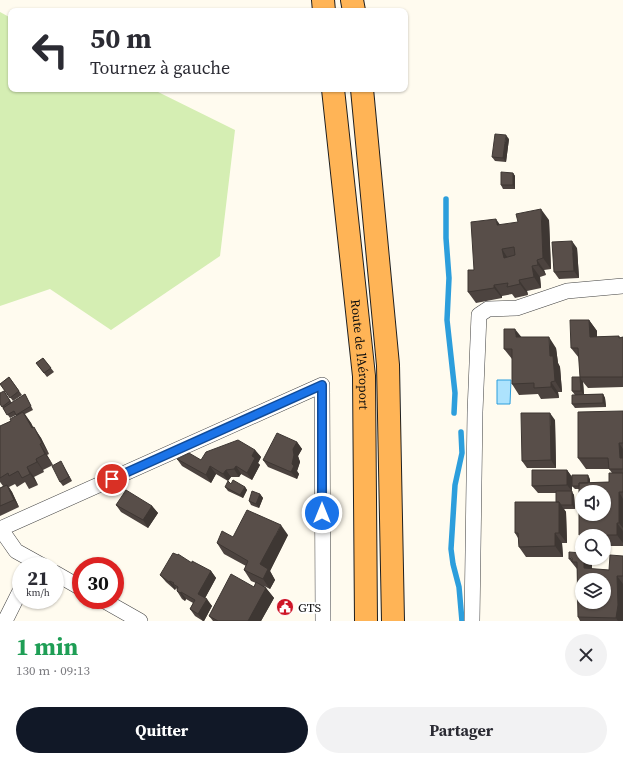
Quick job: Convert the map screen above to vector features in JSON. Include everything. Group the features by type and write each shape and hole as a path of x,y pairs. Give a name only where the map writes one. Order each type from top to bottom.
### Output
{"highway":[{"name":"Route de l'Aéroport","path":"333,92 364,376 366,621"},
{"name":"Route de l'Aéroport","path":"362,92 388,365 393,621"}],"street":[{"path":"472,621 475,418 479,315 488,309 517,308 567,291 623,286"},
{"path":"26,557 16,551 0,528 322,385 323,621"},
{"path":"5,621 12,607"},
{"path":"119,609 140,621"}],"green space":[{"path":"0,12 8,16 8,92 158,92 235,130 220,256 111,330 50,289 0,306"}],"water":[{"path":"497,380 511,380 510,404 497,404"}],"building":[{"path":"495,134 506,135 503,158 492,157"},
{"path":"501,172 513,173 513,185 501,185"},
{"path":"541,209 543,258 537,260 538,265 532,266 534,277 519,280 520,284 507,287 508,283 494,285 494,288 468,292 468,270 474,270 471,222 496,219 497,225 518,222 516,214","holes":["514,247 515,255 504,258 502,249"]},
{"path":"572,241 574,271 554,272 552,242"},
{"path":"570,320 589,320 590,337 623,337 623,377 580,377 578,348 571,348"},
{"path":"504,329 515,329 516,337 549,337 550,356 553,356 555,381 551,382 551,387 534,388 534,383 512,384 512,349 504,349"},
{"path":"43,358 51,368 44,373 36,363"},
{"path":"9,377 19,391 10,398 0,384"},
{"path":"572,377 580,377 581,391 572,391"},
{"path":"4,391 10,401 2,407 0,404 0,393"},
{"path":"25,394 31,406 16,415 14,411 7,415 3,408"},
{"path":"603,394 603,403 572,404 572,395"},
{"path":"623,411 623,443 619,443 620,458 623,458 623,469 609,469 608,458 578,458 578,412"},
{"path":"23,412 32,428 34,427 42,443 40,444 45,454 36,459 37,462 27,467 30,474 22,478 18,471 9,476 8,473 0,478 0,426 11,421 10,419"},
{"path":"521,413 550,413 551,460 522,461"},
{"path":"277,433 297,442 293,449 294,455 292,464 294,466 291,472 263,460"},
{"path":"238,440 255,450 252,456 255,458 247,473 236,466 234,469 226,470 223,474 210,466 206,475 177,459 189,453 201,460 206,452"},
{"path":"61,461 69,477 60,482 52,466"},
{"path":"532,470 567,470 567,485 532,486"},
{"path":"609,473 623,473 623,492 619,492 619,523 617,523 617,535 611,535 611,529 579,529 579,521 611,521 611,485 579,485 579,483 609,482"},
{"path":"572,475 588,475 588,483 579,483 579,485 572,486"},
{"path":"233,480 245,487 240,495 225,487 228,481 231,484"},
{"path":"7,485 14,500 0,506 0,488"},
{"path":"126,490 152,506 143,520 116,505"},
{"path":"252,491 260,494 256,504 249,501"},
{"path":"556,491 572,491 572,505 561,505 559,502 556,502"},
{"path":"515,502 559,502 559,533 555,533 555,546 519,547 518,533 515,533"},
{"path":"247,510 281,525 260,564 268,569 263,579 244,570 248,561 217,543 222,531 233,537"},
{"path":"569,552 575,552 575,562 572,562 572,558 569,559"},
{"path":"173,553 178,554 192,563 192,561 211,571 198,594 207,599 198,614 190,609 195,600 177,591 178,587 173,584 174,583 169,582 160,575"},
{"path":"611,555 623,556 623,576 617,576 618,605 616,618 578,617 578,609 611,609 611,573 577,573 577,565 584,565 584,568 609,570 609,565 611,565"},
{"path":"231,574 254,587 256,582 266,588 248,621 218,621 209,616"}],"waterway":[{"path":"446,199 446,238 449,278 447,320 455,393 454,413"},
{"path":"461,432 462,453 455,485 451,549 459,587 462,621"}],"place":[{"name":"GTS","path":"285,607"}],"route":[{"path":"112,479 322,385 322,513"}]}
